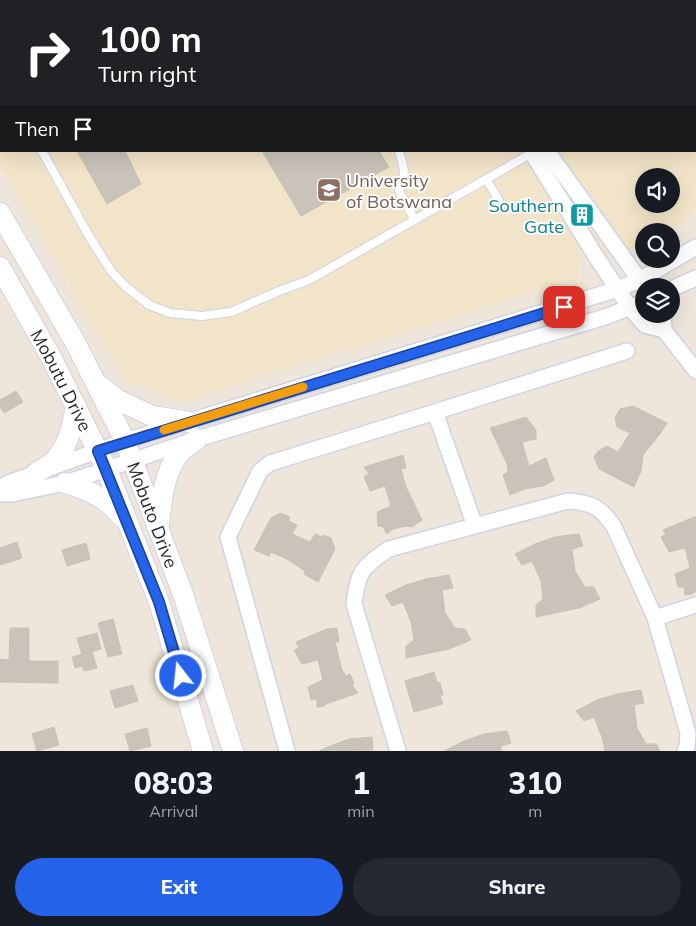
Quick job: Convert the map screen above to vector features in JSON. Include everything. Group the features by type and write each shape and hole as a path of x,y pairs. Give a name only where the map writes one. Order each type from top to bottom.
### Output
{"main road":[{"name":"Mobuto Drive","path":"0,213 75,342 129,451 183,594 232,751"},
{"name":"Mobutu Drive","path":"0,267 52,359 107,470 159,602 203,751"},
{"path":"96,383 118,400 137,410 194,431 173,463 168,475 163,494 159,529"},
{"path":"36,473 54,461 64,446 72,427 76,406"},
{"path":"65,483 106,500 115,508 130,529"}],"street":[{"path":"536,152 638,278"},
{"path":"536,152 595,255 618,290 635,303"},
{"path":"650,278 696,247"},
{"path":"680,286 696,278"},
{"path":"0,488 8,483 98,451 129,451 194,431 635,285"},
{"path":"194,431 601,318 635,306"},
{"path":"645,323 664,330"},
{"path":"664,323 664,330 696,371"},
{"path":"287,751 229,542 229,533 260,471 270,463 626,351"},
{"path":"435,412 475,526"},
{"path":"0,494 12,494 65,483 107,470 129,451"},
{"path":"398,751 354,604 356,583 362,571 373,560 389,549 568,501 583,502 595,506 606,515 614,527 655,618 688,733 685,751"},
{"path":"655,618 696,605"}],"lane":[{"path":"43,152 106,264 125,286 149,305 170,313 202,316 231,312 309,280 536,152"},
{"path":"399,152 405,171 404,180 399,191 415,220"},
{"path":"486,179 499,200 499,207"},
{"path":"309,280 313,288"}],"shaded area":[{"name":"University of Botswana","path":"0,152 696,152 696,211 680,224 635,223 635,248 621,253 579,258 579,278 182,401 126,380 0,165"}],"building":[{"path":"78,152 125,152 141,184 107,204"},
{"path":"263,152 380,152 389,167 301,216"},
{"name":"Southern Gate","path":"581,206 590,220 584,223 574,213"},
{"path":"16,391 23,402 4,413 0,407 0,400"},
{"path":"633,406 667,423 643,455 641,471 634,487 599,469 594,457 598,451 607,446 618,452 630,433 617,427 615,418 620,409"},
{"path":"526,417 536,430 536,439 522,442 529,466 546,458 554,480 543,486 525,489 510,495 503,475 508,472 507,464 490,428"},
{"path":"403,455 406,468 401,469 406,487 422,520 412,527 407,526 393,529 387,534 383,527 378,526 377,512 391,506 385,486 370,491 364,477 369,474 364,467"},
{"path":"280,513 290,517 288,521 297,525 292,534 310,542 315,534 331,538 335,549 318,582 304,574 305,571 287,559 271,552 269,556 254,550 271,518"},
{"path":"696,517 696,591 685,595 684,587 678,587 675,574 690,568 685,548 669,552 661,537 666,535 663,530"},
{"path":"579,534 583,546 572,549 575,571 585,587 594,587 600,599 579,608 536,617 536,605 543,599 541,581 532,561 522,565 515,554 555,537"},
{"path":"17,542 22,558 0,565 0,548"},
{"path":"86,543 90,559 67,566 62,550"},
{"path":"449,575 453,588 442,590 445,613 455,628 465,629 471,640 449,649 406,658 406,646 414,640 411,622 403,602 392,606 385,595 406,585"},
{"path":"113,619 122,654 108,657 98,623"},
{"path":"10,628 29,628 29,661 58,661 58,683 0,682 0,659 9,660"},
{"path":"337,628 339,642 335,642 342,670 346,676 350,674 354,683 352,685 358,693 317,707 317,699 311,700 308,687 323,680 318,660 302,664 294,650 299,648 296,642 327,629"},
{"path":"97,633 101,649 82,655 77,638"},
{"path":"92,652 97,668 84,671 82,666 75,668 72,657"},
{"path":"434,672 437,683 440,682 443,695 440,695 443,704 414,712 405,681"},
{"path":"133,685 138,701 115,708 110,691"},
{"path":"641,690 644,703 634,705 637,728 646,744 656,744 660,751 605,751 594,717 584,721 576,711 597,700"},
{"path":"54,727 59,745 37,751 32,734"},
{"path":"147,728 151,746 130,751 125,734"},
{"path":"507,731 511,743 501,746 501,751 444,751 484,734"},
{"path":"372,737 373,750 319,751 349,739"}],"slow traffic":[{"path":"164,430 303,387"}],"place":[{"name":"University of Botswana","path":"329,190"},
{"name":"Southern Gate","path":"582,215"}],"route":[{"path":"181,676 159,602 98,451 564,307"}]}
